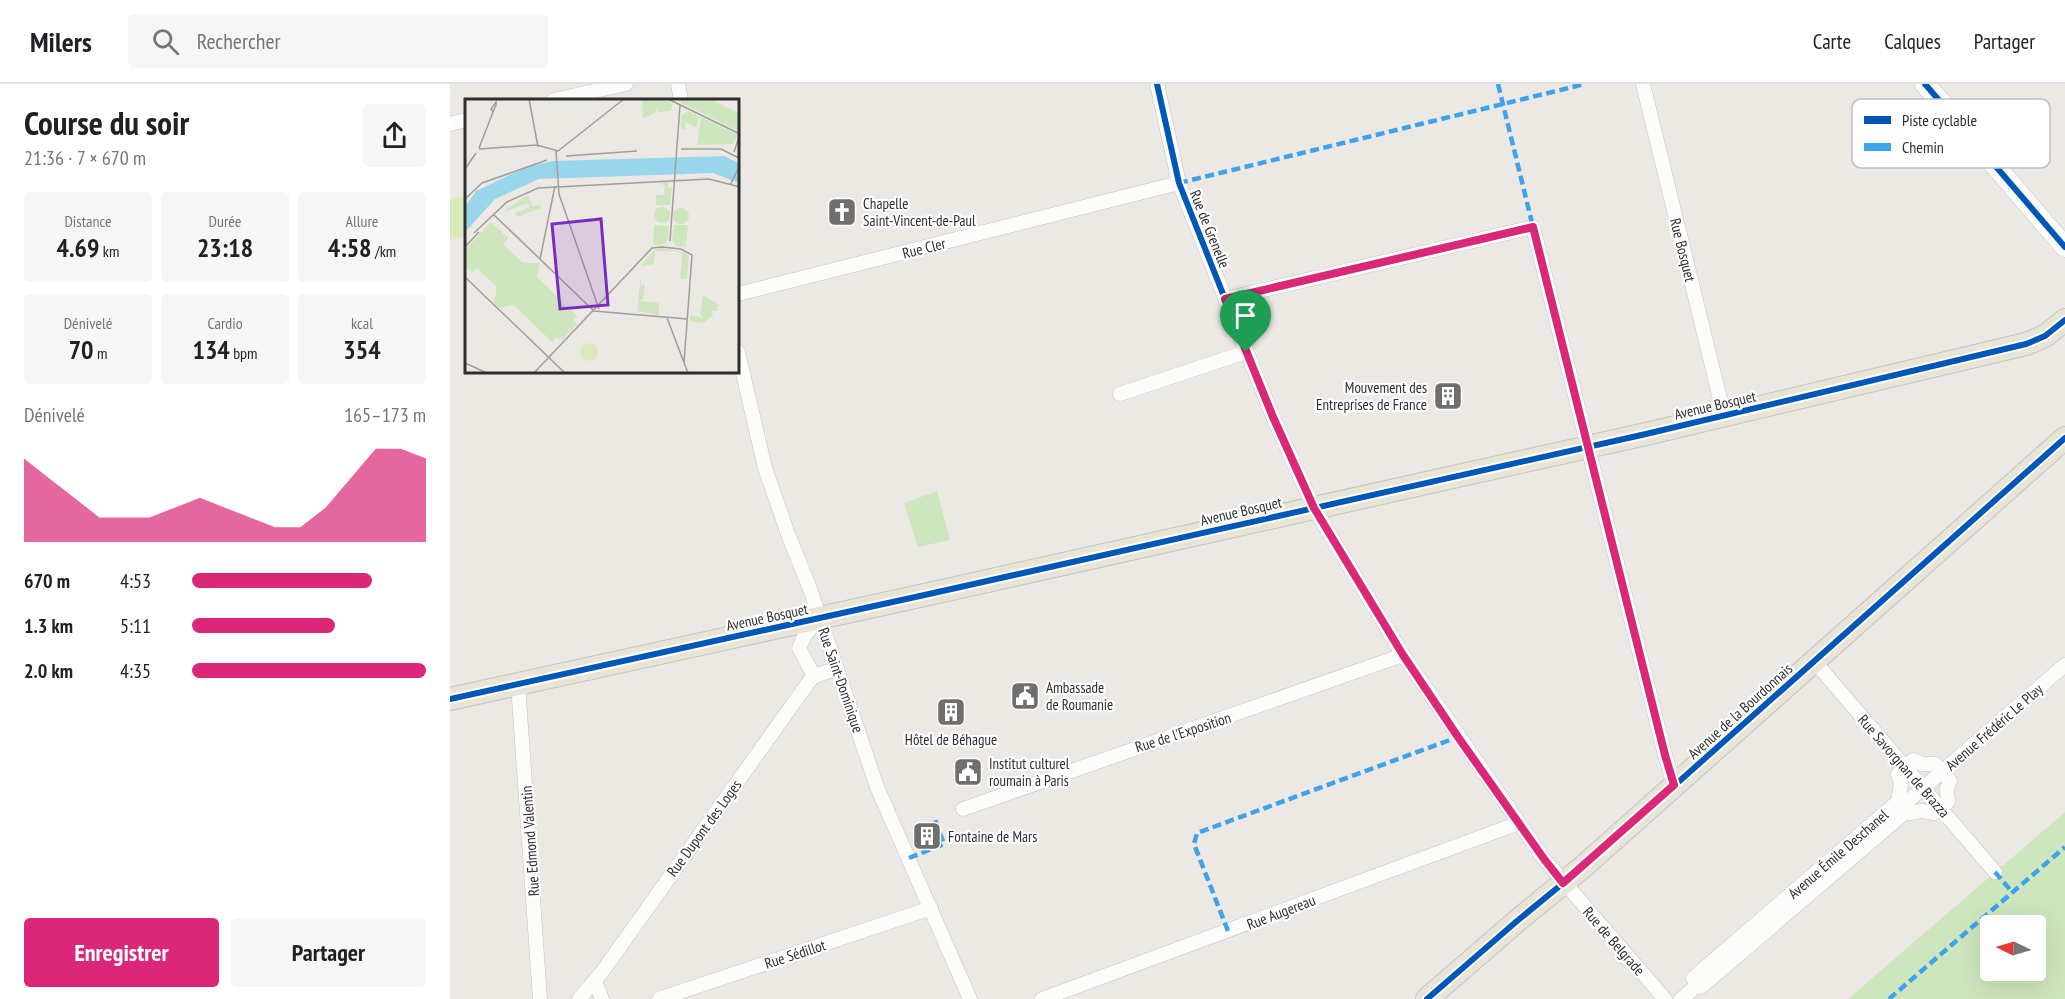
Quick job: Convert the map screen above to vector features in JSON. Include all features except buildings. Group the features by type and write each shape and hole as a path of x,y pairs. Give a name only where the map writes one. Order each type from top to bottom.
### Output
{"main road":[{"path":"1925,84 1938,99"},
{"path":"1997,168 2065,247"},
{"name":"Avenue Bosquet","path":"450,699 1724,416 2026,344 2045,336 2065,320"},
{"name":"Avenue de la Bourdonnais","path":"1427,999 1563,883 2065,438"}],"street":[{"path":"558,99 626,84"},
{"path":"678,84 681,99"},
{"name":"Rue de Grenelle","path":"1157,84 1179,183 1246,352 1314,508 1403,655 1563,883"},
{"name":"Rue Bosquet","path":"1643,84 1724,416"},
{"path":"450,124 465,120"},
{"name":"Rue Cler","path":"740,293 1179,183"},
{"path":"1225,299 1533,227 1674,785"},
{"path":"1120,394 1246,352"},
{"name":"Rue Saint-Dominique","path":"740,361 763,462 820,618 877,787 970,999"},
{"path":"820,618 805,634 799,648 814,676 836,669"},
{"name":"Rue de l'Exposition","path":"963,809 1403,655"},
{"name":"Rue Savorgnan de Brazza","path":"1814,661 1995,872"},
{"name":"Avenue Frédéric Le Play","path":"1923,788 2065,665"},
{"name":"Rue Dupont des Loges","path":"579,999 595,981 814,676"},
{"name":"Rue Edmond Valentin","path":"518,684 540,999"},
{"path":"1905,768 1913,760 1922,764 1935,764 1950,781 1947,789 1948,802 1940,808"},
{"name":"Avenue Émile Deschanel","path":"1905,768 1899,774 1901,783 1899,795 1902,798 1693,978 1698,984 1701,987 1908,810 1910,813 1922,811 1934,813 1940,808"},
{"name":"Avenue Émile Deschanel","path":"1681,999 1923,788"},
{"name":"Rue Augereau","path":"1042,999 1519,823"},
{"name":"Rue de Belgrade","path":"1563,883 1665,999"},
{"name":"Rue Sédillot","path":"659,999 931,908"},
{"path":"595,981 602,999"}],"green space":[{"path":"465,196 465,236 450,240 450,200"},
{"path":"937,491 950,540 918,547 904,503"},
{"path":"2065,812 2065,999 1848,999"}],"marked path":[{"path":"1498,84 1533,227"},
{"path":"1179,183 1585,84"},
{"path":"1228,931 1194,844 1197,833 1458,737"},
{"path":"909,858 944,844 935,820"},
{"path":"1889,999 2065,847"},
{"path":"1995,872 2012,892"}],"cycle path":[{"path":"1157,84 1179,183 1299,478"},
{"path":"1925,84 1938,99"},
{"path":"1997,168 2065,247"},
{"path":"450,699 1646,434 2026,344 2045,336 2065,320"},
{"path":"1427,999 1584,866 2065,438"}],"place":[{"name":"Chapelle Saint-Vincent-de-Paul","path":"842,212"},
{"name":"Mouvement des Entreprises de France","path":"1448,396"},
{"name":"Ambassade de Roumanie","path":"1025,696"},
{"name":"Hôtel de Béhague","path":"951,712"},
{"name":"Institut culturel roumain à Paris","path":"968,772"},
{"name":"Fontaine de Mars","path":"927,836"}],"route":[{"path":"1533,227 1674,785 1563,883 1458,737 1367,598 1299,478 1246,352 1225,299 1533,227"}]}
